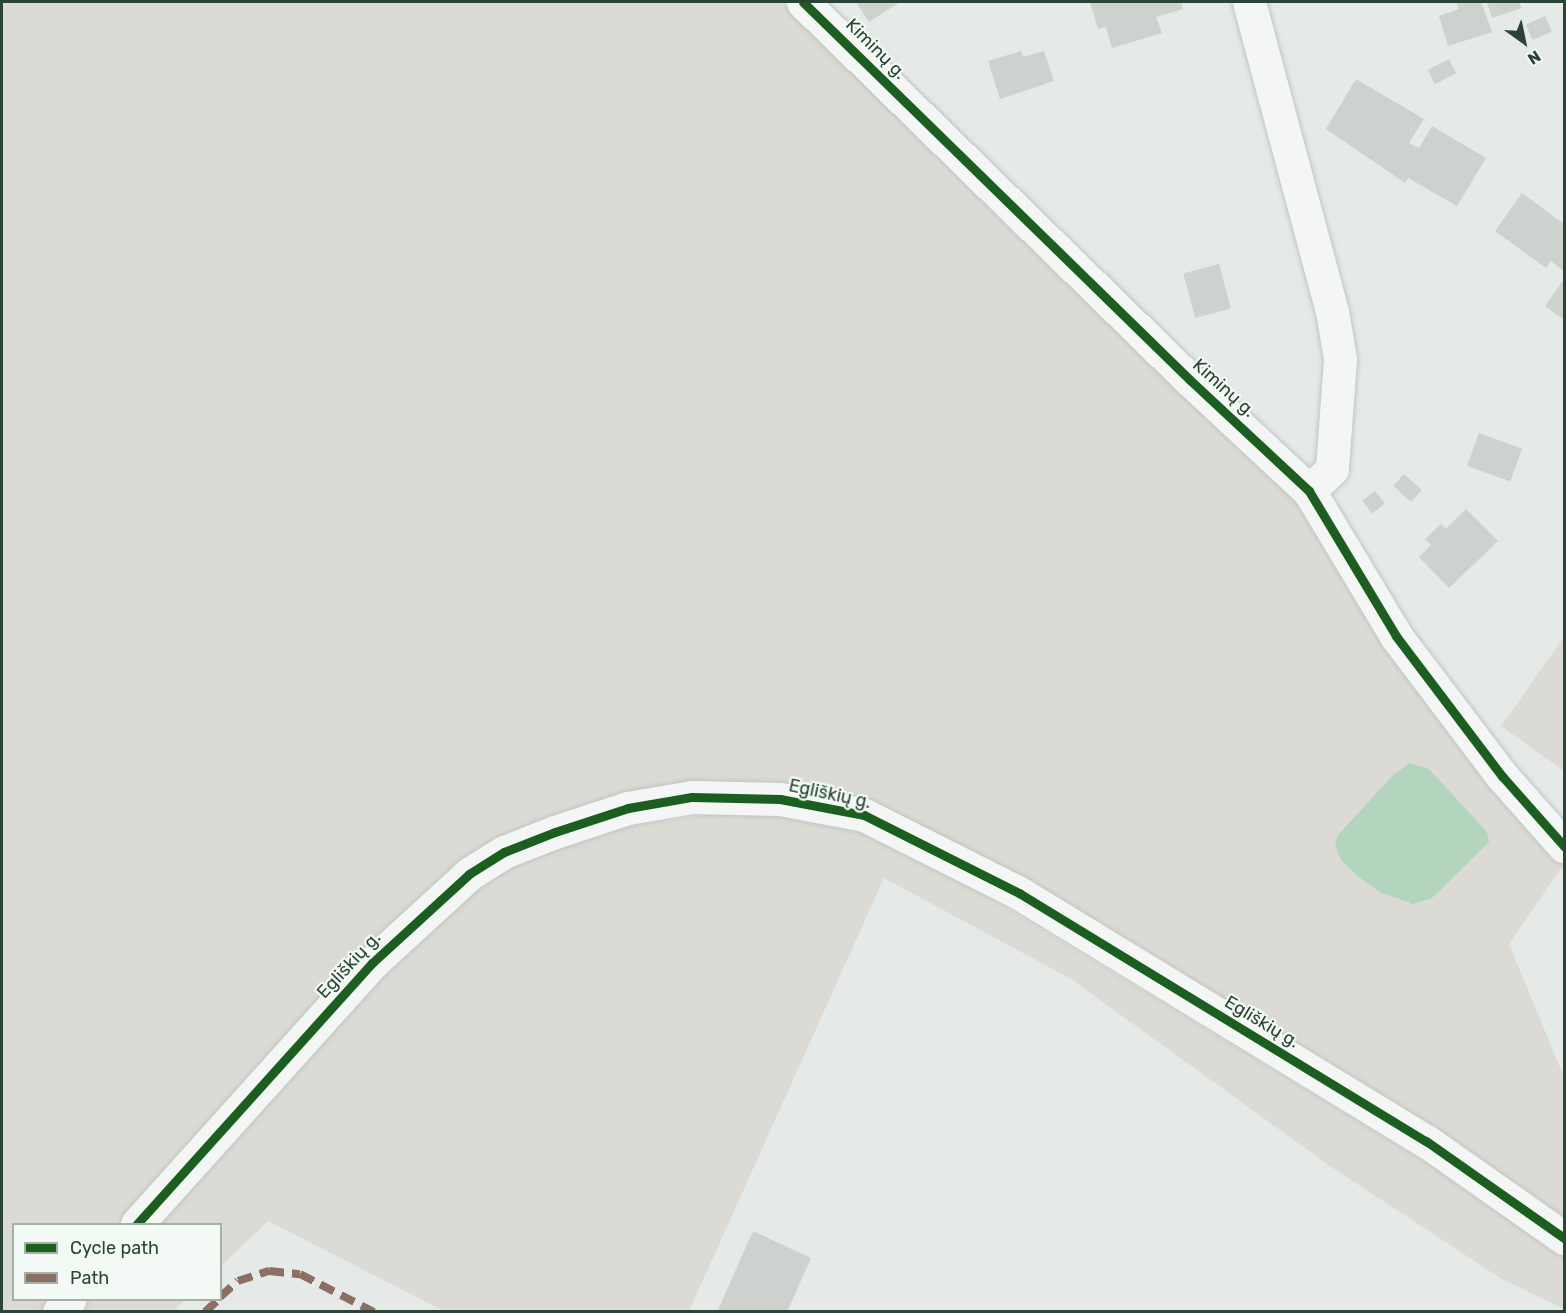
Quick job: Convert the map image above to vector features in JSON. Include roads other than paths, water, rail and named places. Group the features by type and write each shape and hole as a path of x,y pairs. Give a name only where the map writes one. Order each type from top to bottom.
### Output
{"street":[{"name":"Kiminų g.","path":"803,2 1190,380 1309,491 1396,636 1502,776 1564,846"},
{"path":"1249,2 1296,189 1332,311 1340,359 1332,469 1309,491"},
{"name":"Egliškių g.","path":"138,1223 372,963 469,874 555,832 628,808 692,797 780,800 864,815 884,825 1029,900 1426,1140 1564,1238"}]}
